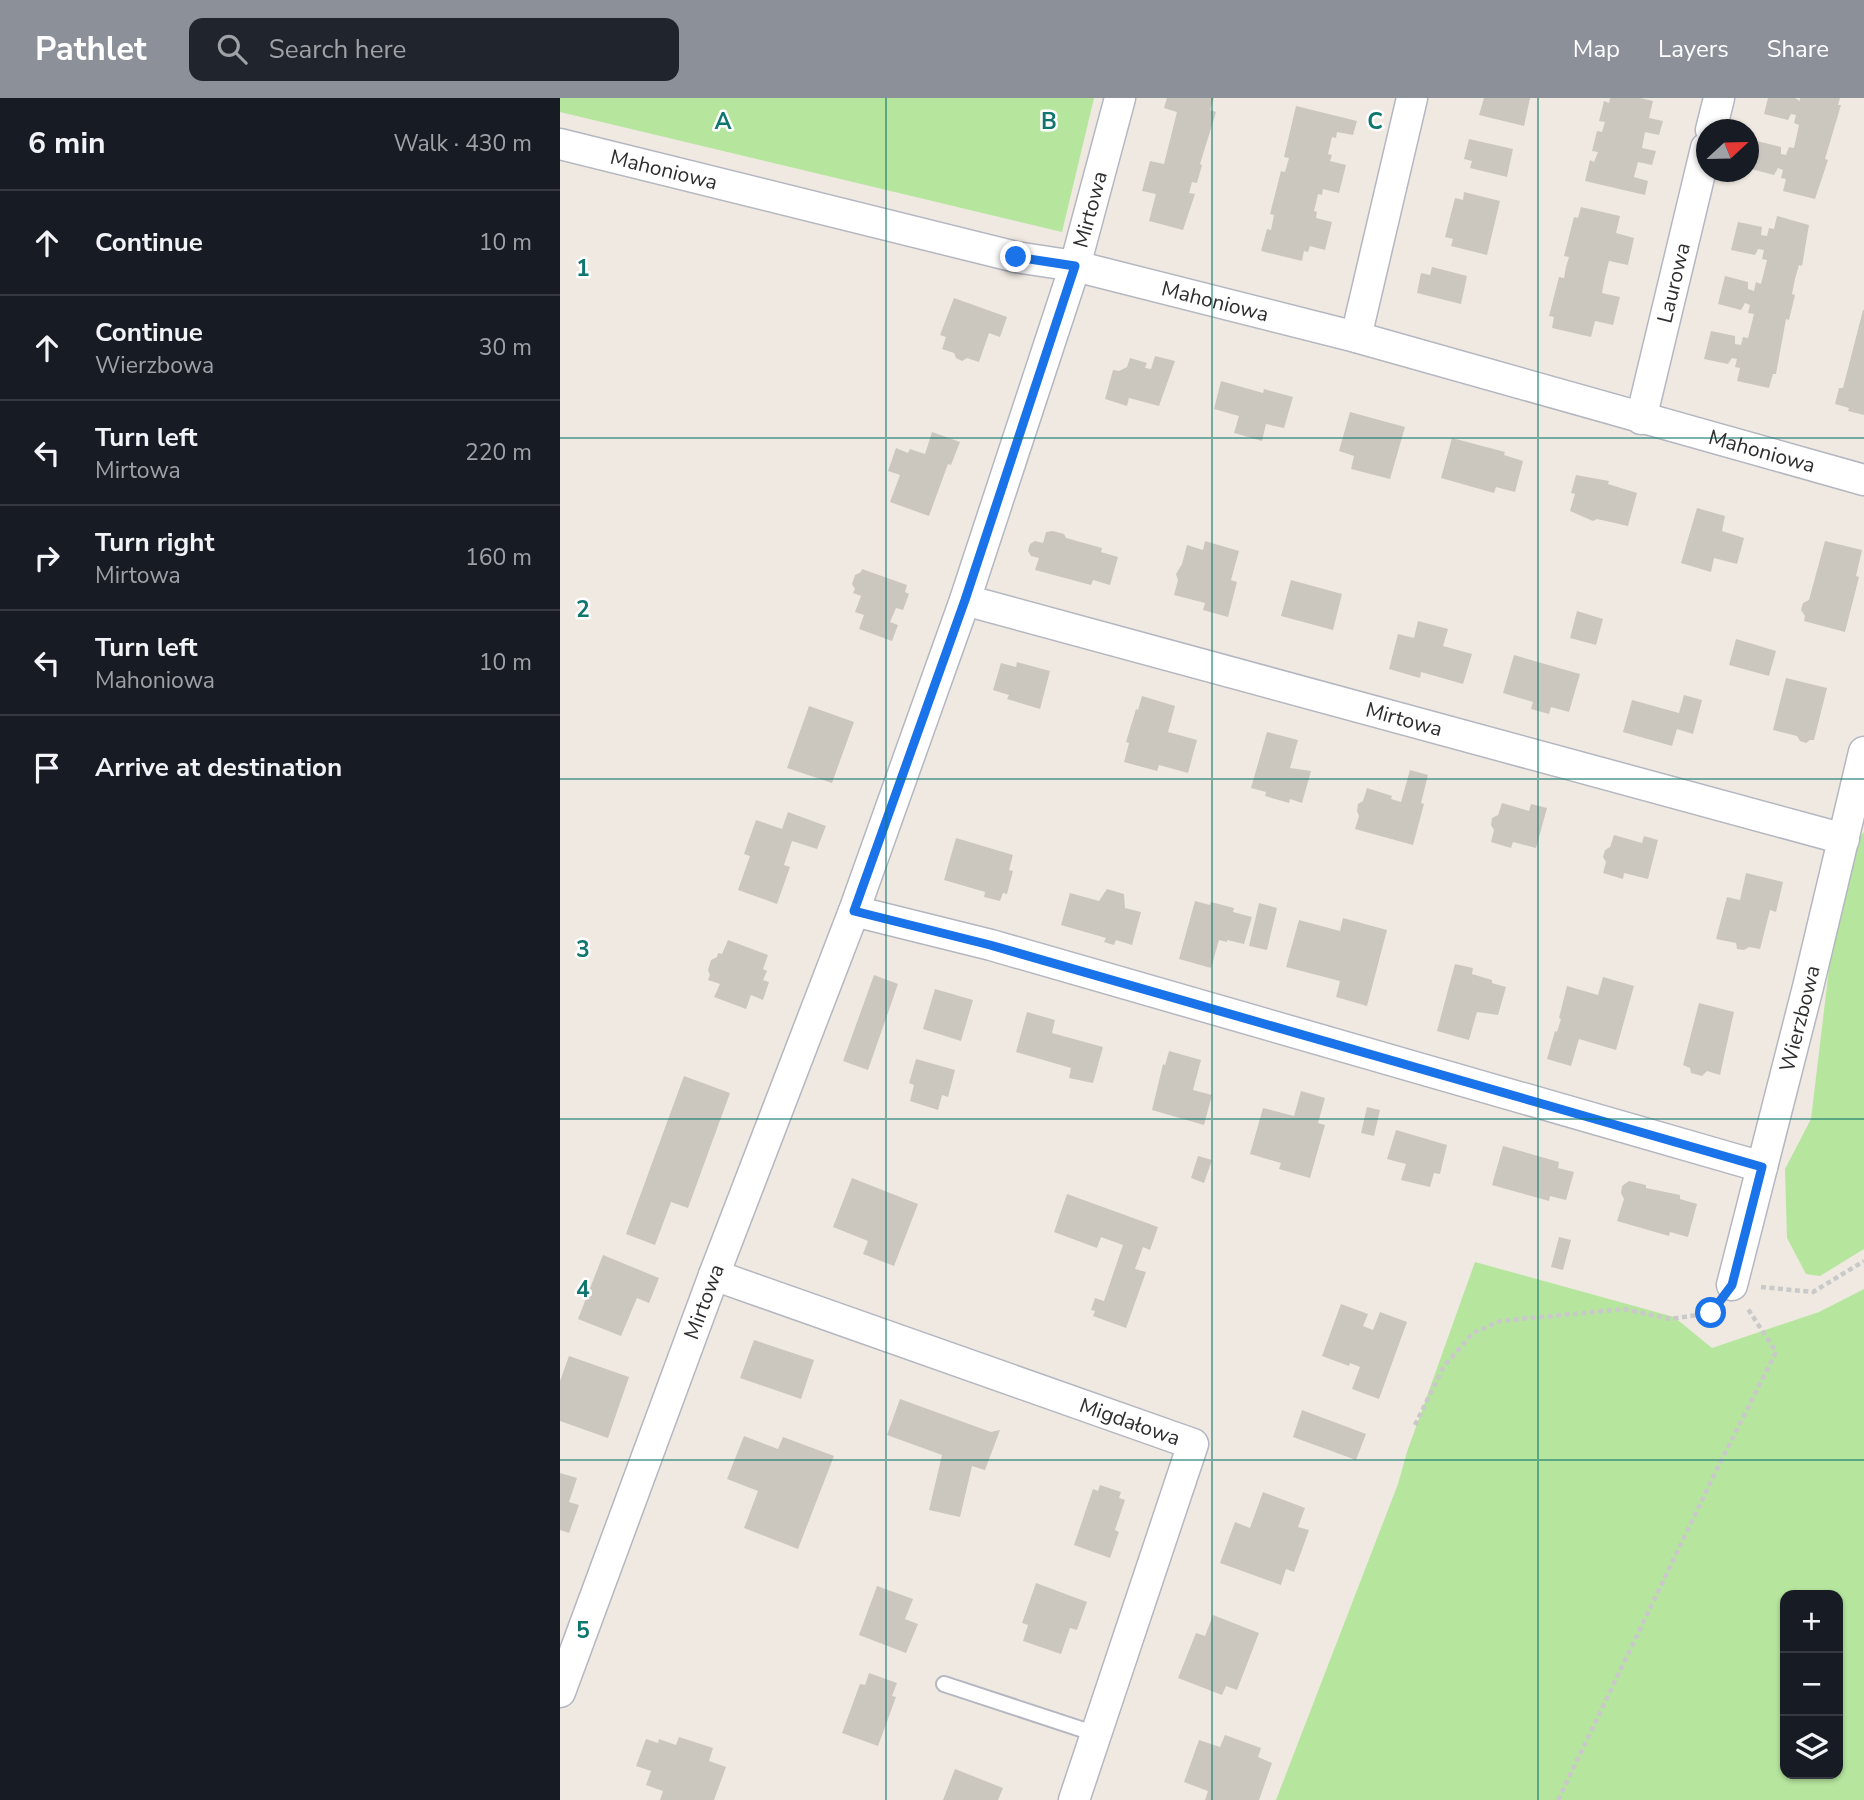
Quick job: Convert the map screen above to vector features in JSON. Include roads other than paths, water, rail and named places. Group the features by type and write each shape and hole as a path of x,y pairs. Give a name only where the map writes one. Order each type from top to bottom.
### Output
{"street":[{"name":"Mirtowa","path":"560,1692 714,1275 854,911 965,600 1075,266 1120,98"},
{"path":"1356,337 1412,98"},
{"path":"1713,119 1718,98"},
{"name":"Mahoniowa","path":"560,144 1016,257 1075,266 1356,337 1864,480"},
{"name":"Laurowa","path":"1641,419 1698,182"},
{"name":"Mirtowa","path":"965,600 1844,839"},
{"name":"Wierzbowa","path":"1732,1285 1864,752"},
{"path":"854,911 990,945 1762,1167"},
{"name":"Migdałowa","path":"714,1275 1193,1444 1074,1800"}],"lane":[{"path":"944,1684 1096,1734"}]}
